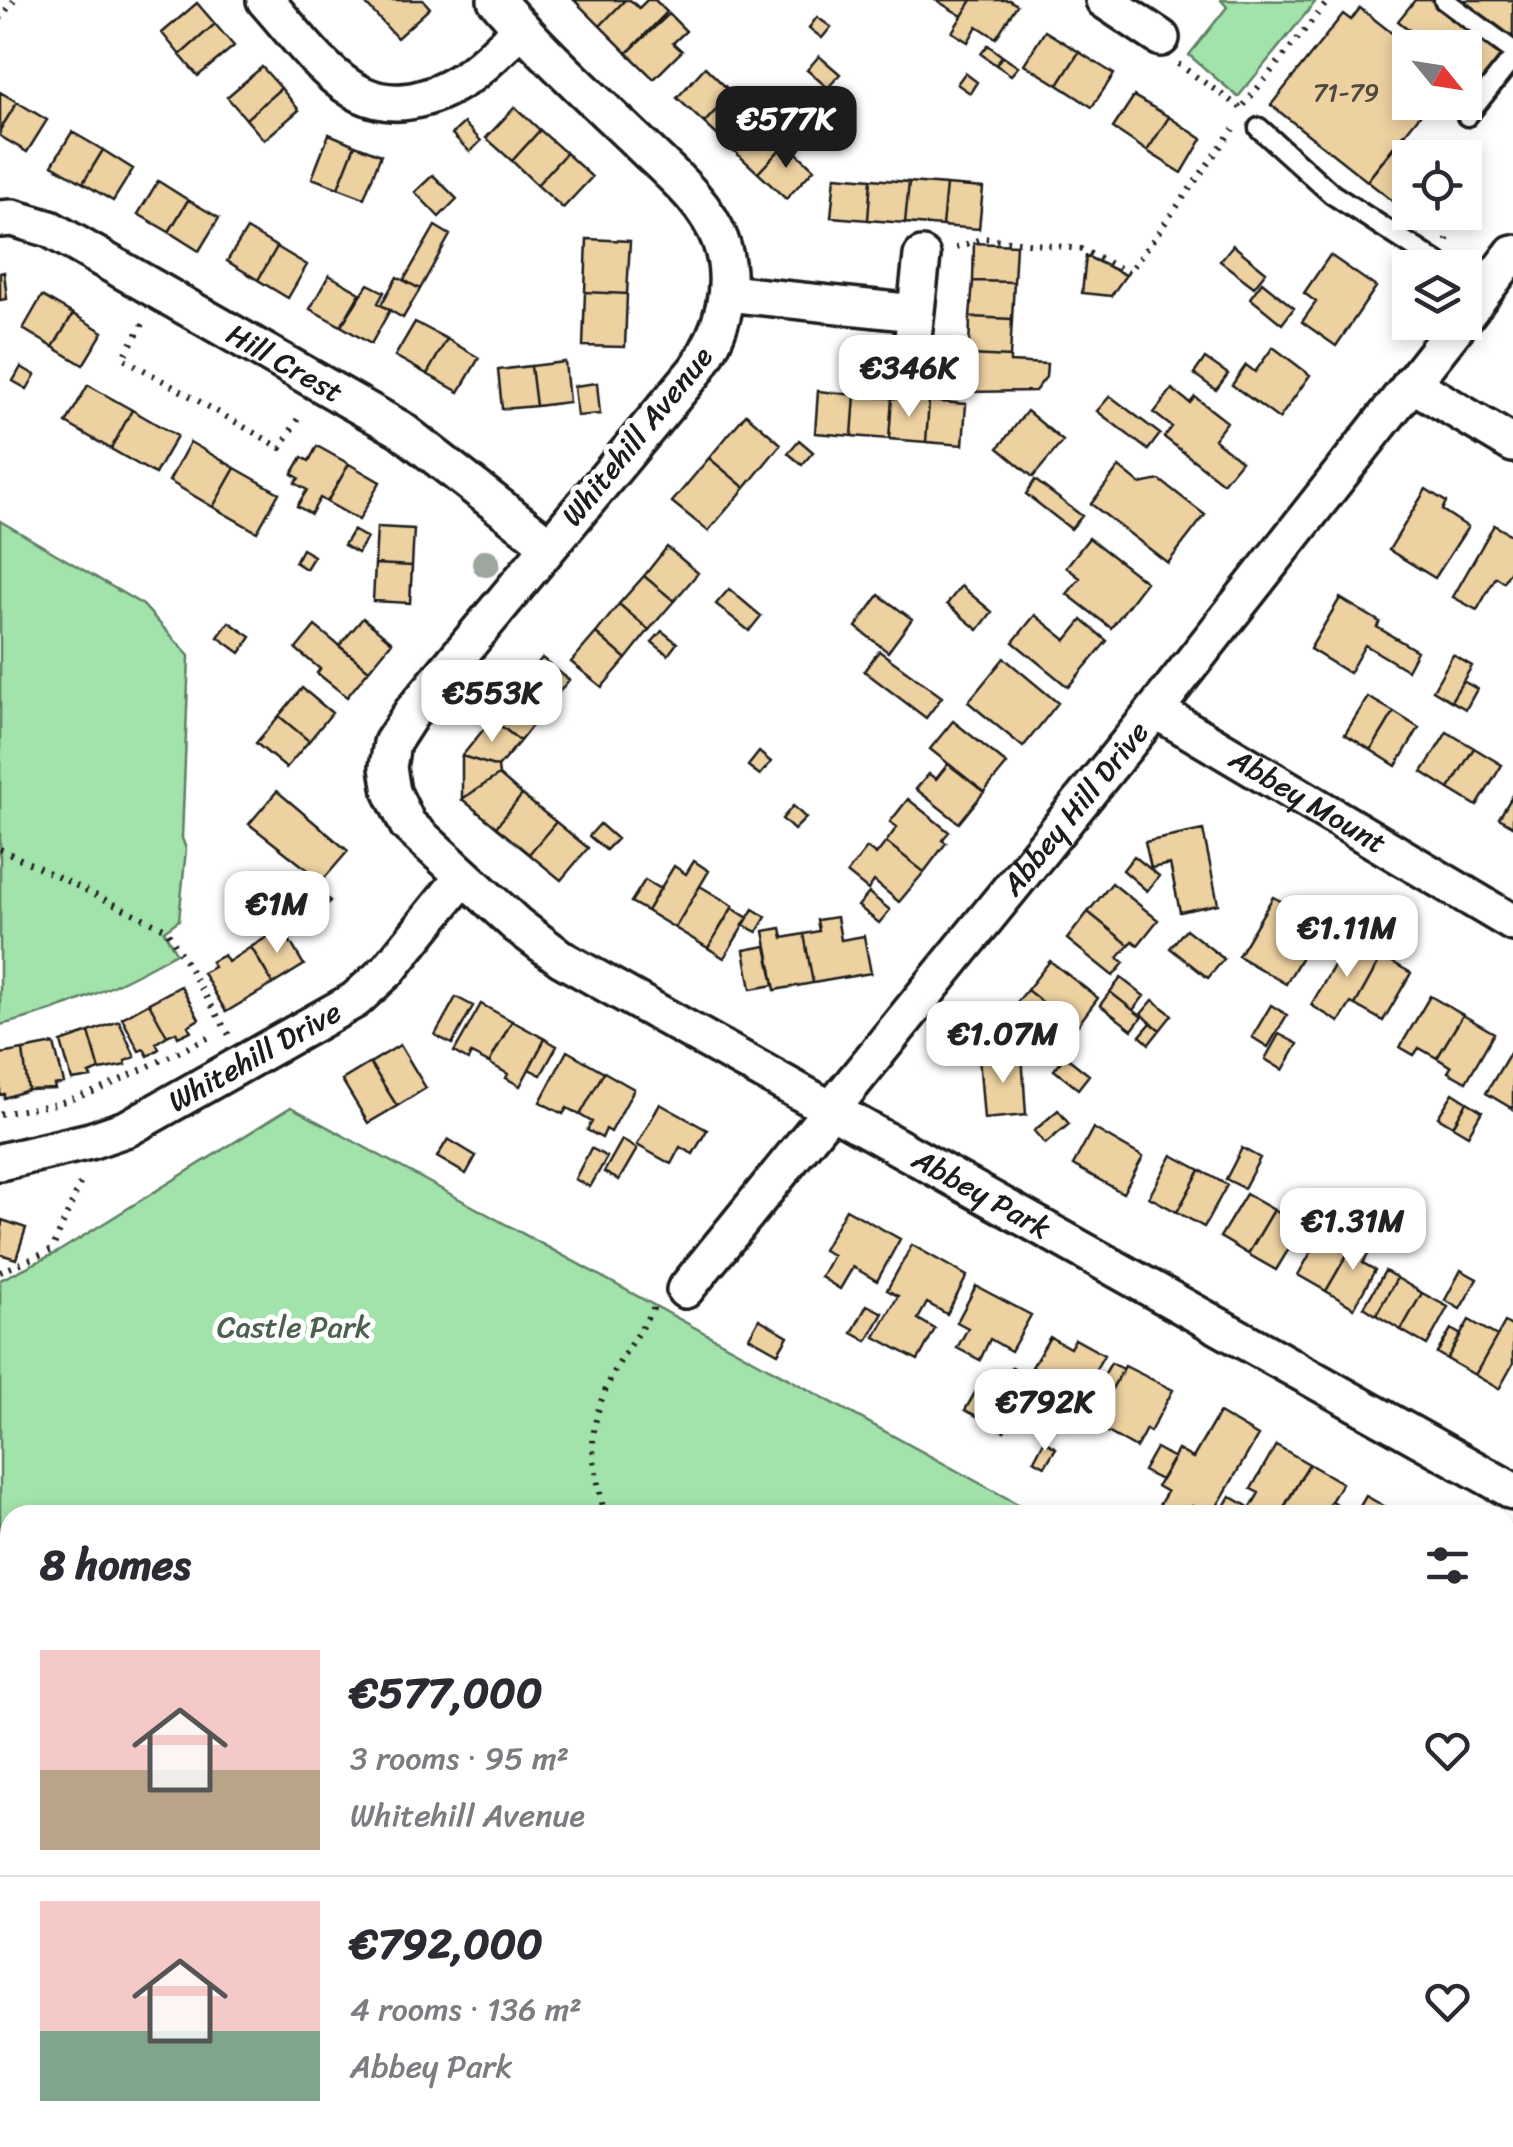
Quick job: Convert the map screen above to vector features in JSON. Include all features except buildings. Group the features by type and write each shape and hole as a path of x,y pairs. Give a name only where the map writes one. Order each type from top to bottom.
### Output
{"street":[{"path":"264,0 352,93 381,102 418,101 465,78 522,28"},
{"name":"Whitehill Avenue","path":"462,877 408,825 392,792 388,767 392,743 412,712 696,370 711,348 727,293 720,238 691,194 496,0"},
{"path":"1104,0 1161,38"},
{"name":"Hill Crest","path":"0,219 13,218 50,229 320,381 400,429 549,545"},
{"path":"1482,286 1513,253"},
{"path":"910,365 922,256"},
{"path":"727,293 915,313"},
{"name":"Abbey Hill Drive","path":"685,1290 1155,710 1446,340"},
{"path":"1412,382 1513,444"},
{"name":"Abbey Mount","path":"1155,710 1513,923"},
{"name":"Whitehill Drive","path":"0,1162 128,1128 238,1049 355,1000 389,969 462,877"},
{"name":"Abbey Park","path":"462,877 562,959 1513,1492"}],"lane":[{"path":"1444,0 1513,54 1482,96"},
{"path":"1260,128 1332,194 1418,250"}],"path":[{"path":"0,19 14,0"},
{"path":"1161,38 1175,61 1241,108 1328,0"},
{"path":"922,256 982,238 1081,249 1129,273 1239,120"},
{"path":"1447,242 1448,230"},
{"path":"162,291 124,358 265,440 281,448 320,381"},
{"path":"0,849 166,929 238,1049"},
{"path":"0,1114 56,1104 100,1090 215,1035 238,1049"},
{"path":"0,1272 52,1250 86,1170 82,1143"},
{"path":"602,1505 593,1445 599,1406 608,1384 654,1309 652,1296 658,1285 685,1290"}],"green space":[{"path":"1221,0 1316,1 1238,97 1189,55 1227,7"},
{"path":"0,521 143,605 189,656 182,838 186,849 179,920 164,931 176,953 91,996 0,1025"},
{"name":"Castle Park","path":"291,1107 1020,1505 0,1505 0,1280 56,1253"}]}
